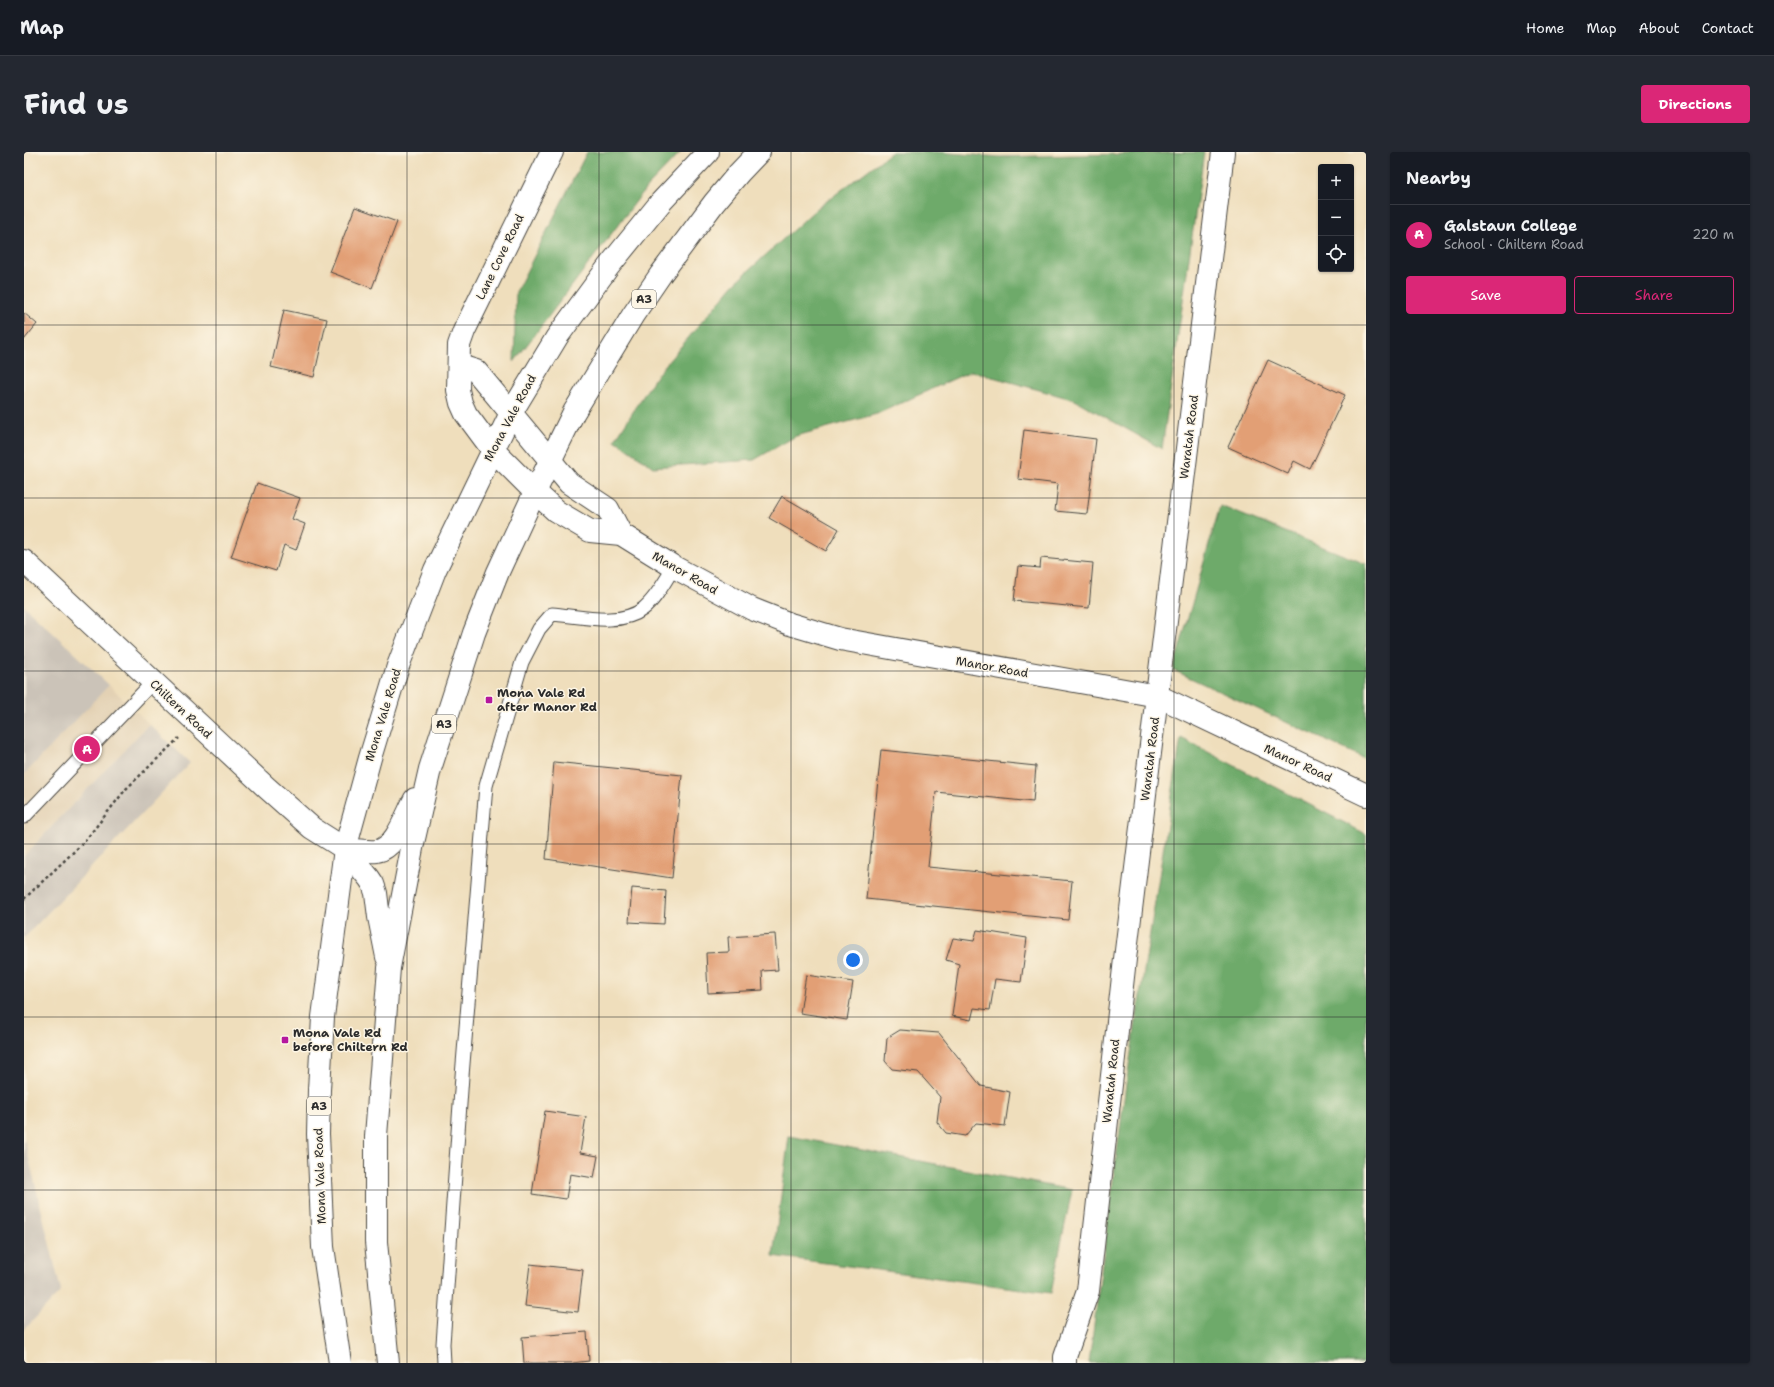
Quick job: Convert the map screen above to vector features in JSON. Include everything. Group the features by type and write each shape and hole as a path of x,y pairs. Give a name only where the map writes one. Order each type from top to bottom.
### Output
{"main road":[{"name":"Lane Cove Road","path":"535,492 492,449 470,419 461,403 458,390 460,366 459,345 464,331 552,152"},
{"name":"Mona Vale Road","path":"340,1363 323,1247 318,1134 323,1017 345,849 370,758 398,666 435,570 492,449 511,413 558,337 609,266 661,202 708,152"},
{"name":"A3","path":"388,1363 376,1242 376,1136 389,968 411,851 430,769 474,633 498,572 574,412 633,315 661,274 714,203 759,152"},
{"name":"Waratah Road","path":"1065,1363 1065,1357 1088,1291 1126,951 1223,152"},
{"path":"460,366 476,371 569,483 608,509 621,534"},
{"name":"Manor Road","path":"535,492 556,511 590,531 621,534 674,567 752,609 790,624 840,639 1158,696 1366,795"},
{"name":"Chiltern Road","path":"24,561 312,828 345,849"},
{"path":"345,849 375,851 385,849 392,843 430,769"},
{"path":"345,849 369,878 375,889 389,968"}],"lane":[{"path":"444,1363 443,1344 462,1076 486,786 522,662 539,629 552,614 604,619 622,618 635,614 644,608 654,597 674,567"},
{"path":"24,817 153,682"}],"path":[{"path":"24,898 84,842 126,790 196,722"}],"shaded area":[{"path":"24,606 109,685 24,775"},
{"path":"109,685 149,724 24,856 24,775"},
{"path":"149,724 190,763 24,938 24,856"},
{"path":"24,1138 61,1291 24,1330"}],"green space":[{"path":"587,152 681,152 647,187 514,362 516,292"},
{"path":"892,152 936,152 1000,157 1204,152 1162,449 1075,400 971,371 877,414 796,436 754,460 653,467 615,440 656,376 733,285 815,210"},
{"path":"1220,506 1366,564 1366,759 1173,670"},
{"path":"1181,738 1366,834 1366,1363 1089,1363 1126,1084"},
{"path":"789,1136 1072,1190 1051,1293 773,1256"}],"building":[{"path":"355,207 397,222 372,288 330,272"},
{"path":"284,310 327,319 314,377 271,367"},
{"path":"24,313 37,324 24,340"},
{"path":"1268,360 1345,395 1310,469 1294,461 1288,474 1228,447"},
{"path":"1024,430 1096,439 1087,514 1055,511 1058,484 1018,479"},
{"path":"257,483 300,498 292,519 305,524 296,550 284,545 276,571 231,557"},
{"path":"782,496 839,529 826,551 769,518"},
{"path":"1041,558 1093,563 1089,608 1014,601 1018,566 1040,568"},
{"path":"881,750 1036,766 1033,802 936,792 928,867 1072,881 1068,920 866,899"},
{"path":"554,762 682,775 672,878 546,859"},
{"path":"632,888 666,891 664,924 629,922"},
{"path":"977,930 1027,938 1021,982 995,979 990,1010 974,1008 971,1020 952,1016 959,964 946,960 953,938 974,941"},
{"path":"775,934 778,970 762,971 763,990 708,993 706,953 729,952 728,937"},
{"path":"806,975 853,982 847,1020 800,1013"},
{"path":"900,1030 939,1033 981,1086 1010,1092 1005,1126 976,1123 965,1136 946,1133 937,1122 940,1097 918,1072 892,1069 885,1061 887,1038"},
{"path":"545,1111 586,1117 580,1153 598,1156 594,1178 570,1174 566,1199 532,1194"},
{"path":"530,1264 583,1270 578,1312 525,1306"},
{"path":"587,1332 589,1361 572,1363 524,1363 522,1337"}],"place":[{"name":"Mona Vale Rd after Manor Rd","path":"489,700"},
{"name":"Galstaun College","path":"87,749"},
{"name":"Mona Vale Rd before Chiltern Rd","path":"285,1040"}]}
